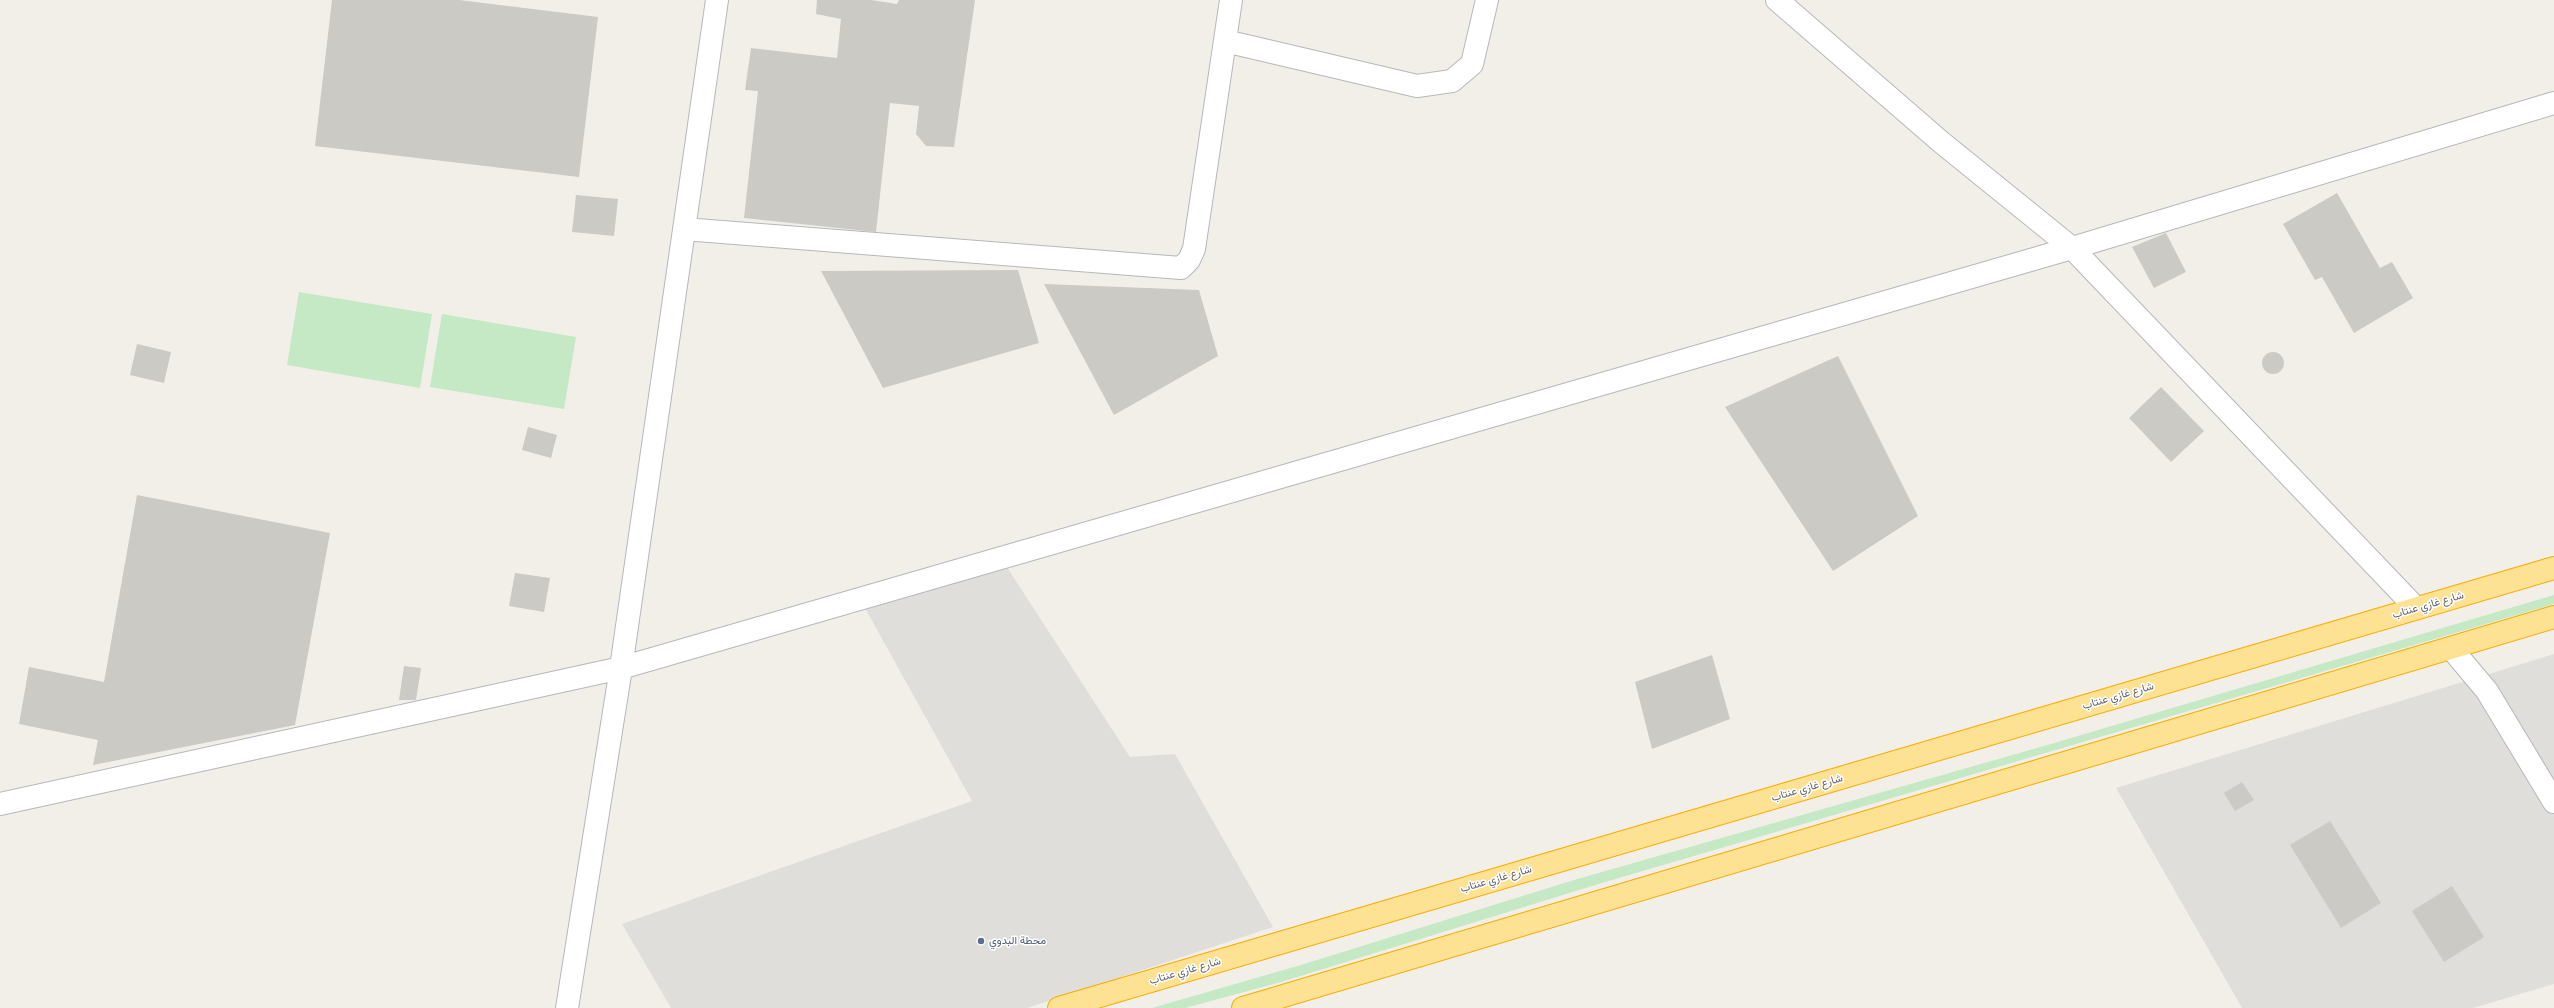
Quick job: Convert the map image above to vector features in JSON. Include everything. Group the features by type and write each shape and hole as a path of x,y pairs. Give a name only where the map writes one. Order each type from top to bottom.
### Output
{"highway":[{"name":"شارع غازي عنتاب","path":"1059,1008 2554,568"},
{"path":"1243,1008 2554,617"}],"street":[{"path":"566,1008 621,668 717,0"},
{"path":"684,229 1181,268 1189,260 1194,249 1231,0"},
{"path":"1225,42 1417,86 1452,81 1472,64 1487,0"},
{"path":"1782,2 1941,142 2072,248 2416,608"},
{"path":"0,804 621,668 2072,248 2554,103"},
{"path":"2451,648 2487,691 2554,802"}],"shaded area":[{"path":"1001,558 1130,757 1175,754 1273,927 1027,1008 671,1008 622,924 972,801 860,599"},
{"path":"2554,654 2554,984 2473,1008 2242,1008 2116,788"}],"green space":[{"path":"299,292 432,314 420,388 287,365"},
{"path":"442,314 576,337 564,409 430,387"},
{"path":"2554,595 2554,604 1605,882 1281,982 1185,1008 1152,1008 1301,965 1574,880 2044,746"}],"building":[{"path":"332,0 459,0 598,17 579,177 315,146"},
{"path":"817,0 871,0 897,4 899,0 975,0 954,147 926,146 916,134 919,106 890,103 876,232 744,218 758,91 745,90 751,48 837,58 841,19 816,14"},
{"path":"2337,193 2380,268 2392,262 2413,298 2354,333 2322,277 2315,280 2283,224"},
{"path":"576,195 618,199 614,236 572,232"},
{"path":"2166,233 2186,272 2154,288 2132,247"},
{"path":"1018,270 1039,343 883,388 821,271"},
{"path":"1044,284 1199,290 1218,356 1114,415"},
{"path":"137,344 171,352 164,383 130,375"},
{"path":"2273,352 2281,355 2284,363 2281,371 2273,374 2265,371 2262,363 2265,355"},
{"path":"1838,356 1918,516 1833,571 1725,407"},
{"path":"2161,387 2204,431 2171,462 2129,418"},
{"path":"528,427 557,435 551,458 522,450"},
{"path":"137,495 330,533 295,725 93,765 98,740 19,724 29,667 104,682"},
{"path":"515,573 550,578 544,612 509,606"},
{"path":"1712,655 1730,719 1652,749 1635,682"},
{"path":"404,666 421,668 416,700 399,700"},
{"path":"2242,782 2254,800 2235,811 2224,793"},
{"path":"2330,821 2381,903 2341,928 2290,845"},
{"path":"2452,886 2484,937 2444,962 2412,911"}],"place":[{"name":"محطة البدوي","path":"981,941"}]}
